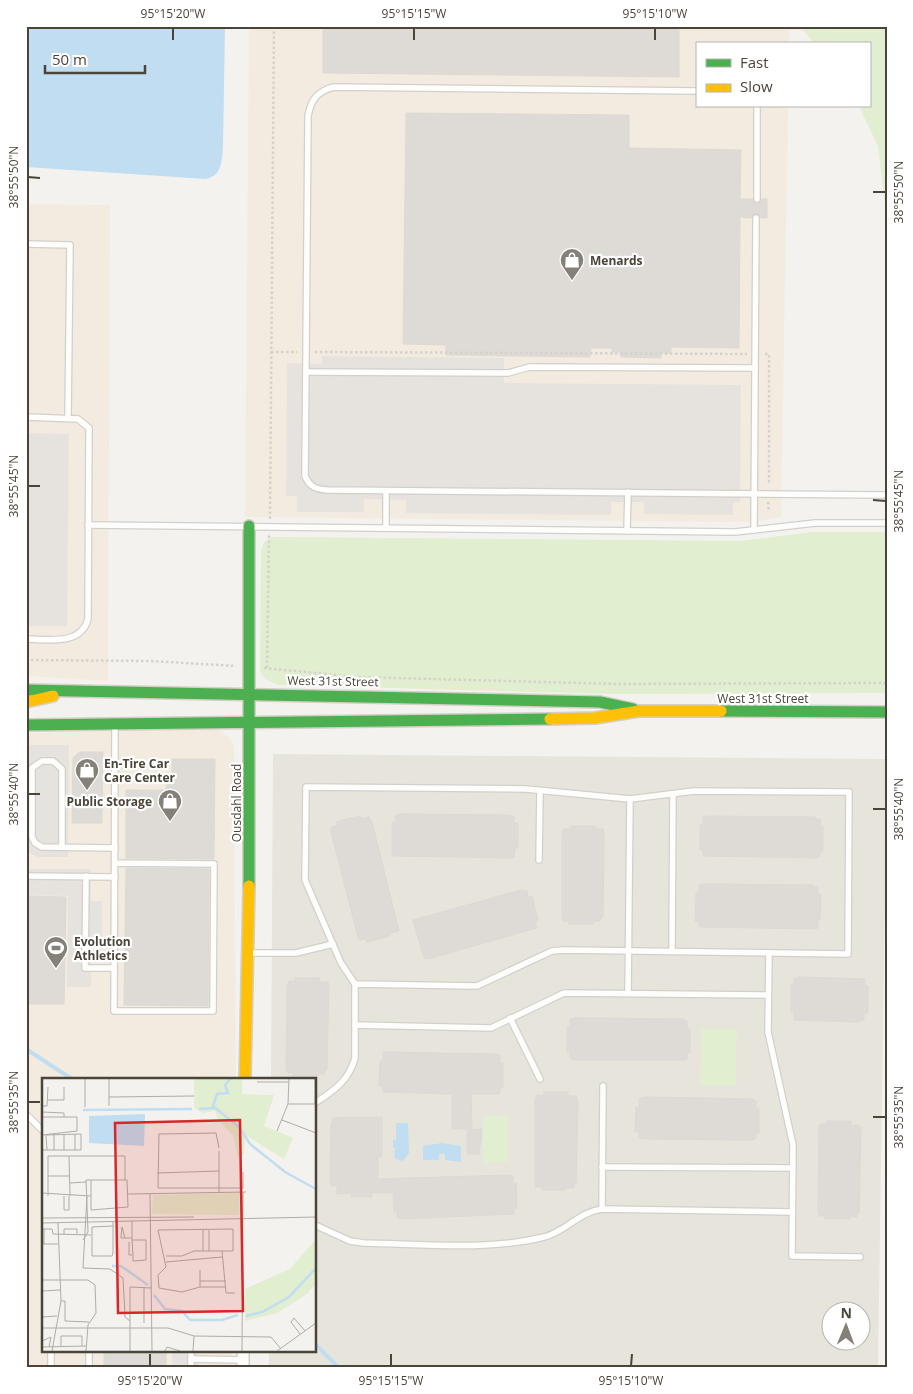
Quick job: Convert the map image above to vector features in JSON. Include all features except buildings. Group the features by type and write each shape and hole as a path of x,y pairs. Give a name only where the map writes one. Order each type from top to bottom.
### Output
{"main road":[{"name":"Ousdahl Road","path":"245,1078 250,722 249,526"},
{"name":"West 31st Street","path":"26,690 600,702 639,711"},
{"path":"26,702 77,691"},
{"name":"West 31st Street","path":"26,725 595,718 639,711 887,712"}],"lane":[{"path":"696,91 334,87 324,90 310,104 308,116 305,476 308,484 315,489 327,490 887,495"},
{"path":"757,108 757,199"},
{"path":"754,530 756,218"},
{"path":"26,244 70,245 68,418"},
{"path":"306,372 508,373 530,367 755,368"},
{"path":"26,418 78,419 89,428 86,626 82,633 74,638 26,638"},
{"path":"386,491 386,528"},
{"path":"627,531 628,492"},
{"path":"88,524 627,531 754,530 815,523 887,523"},
{"path":"115,723 114,1010 213,1011 214,864 115,863"},
{"path":"62,847 62,769 53,761 42,761 32,768 32,837 35,843 42,847 115,848"},
{"path":"316,1102 336,1089 347,1078 352,1069 355,984 348,975 333,944 306,880 306,787 540,790 630,799 694,791 849,792 848,954 552,951 477,986 355,984"},
{"path":"539,860 540,790"},
{"path":"672,794 672,951"},
{"path":"628,993 630,799"},
{"path":"26,876 114,876"},
{"path":"86,876 85,968 114,968"},
{"path":"247,952 296,953 333,944"},
{"path":"769,953 768,1032 793,1145 792,1256 860,1257"},
{"path":"355,1025 491,1028 564,993 768,995"},
{"path":"510,1018 540,1079"},
{"path":"602,1209 603,1086"},
{"path":"26,1114 42,1130"},
{"path":"602,1167 793,1168"},
{"path":"316,1225 350,1242 469,1244 544,1237 591,1211 602,1209 792,1212"},
{"path":"51,1352 51,1368"},
{"path":"89,1352 89,1368"},
{"path":"191,1352 191,1368"},
{"path":"191,1359 243,1359"}],"path":[{"path":"274,26 267,668 358,677 616,684 887,683"},
{"path":"26,660 151,661 231,666"}],"shaded area":[{"path":"249,26 887,26 887,31 790,30 789,42 696,42 696,108 788,108 781,517 760,521 729,522 245,517"},
{"path":"26,204 110,205 108,681 26,676"},
{"path":"322,356 504,358 504,383 741,385 740,502 733,502 733,515 644,514 644,502 611,502 611,515 406,513 406,500 364,499 364,512 297,512 297,496 286,496 287,363 322,364"},
{"path":"26,433 69,434 67,626 26,626"},
{"path":"219,730 228,736 234,745 236,1078 42,1078 42,1352 233,1352 233,1368 26,1368 26,733"},
{"path":"26,745 69,745 68,857 38,857 26,852"},
{"path":"273,754 887,759 878,1368 269,1368 269,1352 316,1352 316,1078 271,1078"},
{"path":"26,869 91,869 91,901 102,901 102,945 91,945 91,987 67,987 68,896 26,895"},
{"path":"172,1352 198,1352 198,1368 172,1368"}],"green space":[{"path":"801,26 887,26 887,222 878,146 860,108 870,108 870,42 813,42"},
{"path":"813,532 887,532 887,693 614,694 279,685 265,679 260,671 261,551 264,542 272,537 740,541"},
{"path":"701,1029 737,1029 736,1085 700,1085"},
{"path":"483,1116 508,1116 508,1162 483,1163"}],"water":[{"path":"26,26 225,26 223,146 220,167 215,175 206,179 26,167"},
{"path":"396,1123 408,1123 409,1153 403,1161 395,1159 394,1151 396,1148 393,1148 393,1140 396,1140"},
{"path":"442,1143 461,1146 461,1162 445,1160 445,1154 439,1154 439,1160 423,1160 423,1146"}],"waterway":[{"path":"26,1049 70,1078"},
{"path":"316,1345 339,1368"}],"traffic: fast":[{"path":"249,526 249,886"},
{"path":"26,690 600,702 633,709"},
{"path":"721,711 887,712"},
{"path":"26,725 550,719"}],"traffic: slow":[{"path":"26,702 53,696"},
{"path":"550,719 595,718 639,711 721,711"},
{"path":"245,1078 249,886"}],"place":[{"name":"Menards","path":"572,281"},
{"name":"En-Tire Car Care Center","path":"87,791"},
{"name":"Public Storage","path":"170,822"},
{"name":"Evolution Athletics","path":"56,969"}]}
